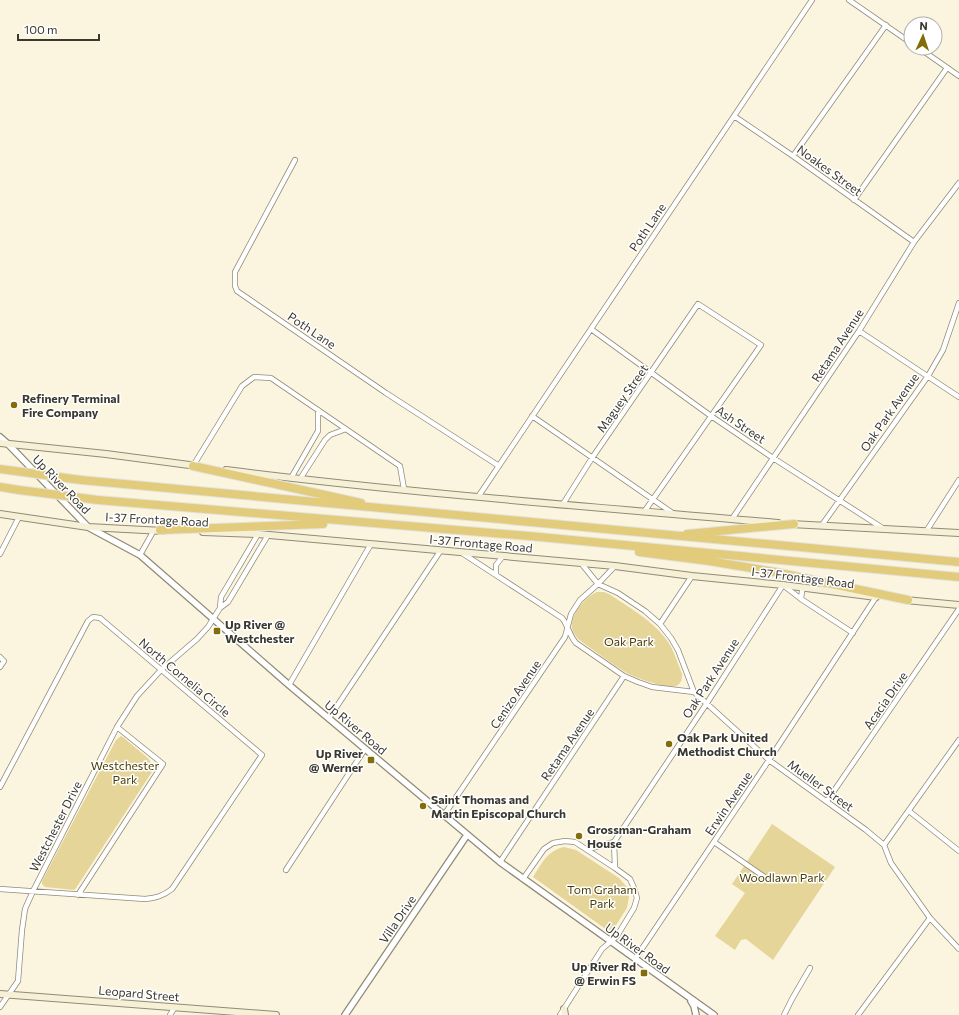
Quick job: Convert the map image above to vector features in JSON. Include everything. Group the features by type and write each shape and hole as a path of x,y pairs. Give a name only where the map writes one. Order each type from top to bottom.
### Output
{"highway":[{"path":"193,466 351,500 377,508"},
{"path":"0,469 81,480 665,536 959,562"},
{"path":"0,487 98,500 596,542 959,578"},
{"path":"157,530 357,522"},
{"path":"665,536 794,524"},
{"path":"596,542 618,549 709,561 775,572 908,600"}],"main road":[{"path":"0,443 106,454 291,478 478,497 794,524 927,530 959,533"},
{"name":"I-37 Frontage Road","path":"0,514 88,527 258,534 615,566 876,597 959,605"},
{"name":"Leopard Street","path":"0,994 276,1015"}],"street":[{"name":"Poth Lane","path":"478,497 812,0"},
{"path":"849,0 903,37"},
{"path":"793,156 886,25"},
{"path":"930,56 959,76"},
{"path":"854,200 947,68"},
{"name":"Noakes Street","path":"734,116 914,242"},
{"name":"Poth Lane","path":"295,160 236,272 235,286 237,291 386,393 499,466"},
{"name":"Retama Avenue","path":"732,519 859,331 914,242 959,183"},
{"name":"Oak Park Avenue","path":"822,525 928,376 943,350 959,303"},
{"name":"Maguey Street","path":"563,504 592,458 652,373 698,304 761,345 711,416"},
{"name":"Ash Street","path":"591,329 711,416 773,458 884,529"},
{"path":"859,331 959,397"},
{"path":"193,466 242,386 254,377 271,378 400,466 404,490"},
{"path":"291,478 312,442 319,426 318,410"},
{"path":"532,416 674,514"},
{"path":"644,512 711,416"},
{"path":"300,479 320,446 330,435 346,428"},
{"name":"Up River Road","path":"0,437 88,527 140,555 289,685 500,862 714,1015"},
{"path":"312,442 320,446"},
{"path":"927,530 959,480"},
{"path":"0,554 19,518"},
{"path":"140,555 157,530"},
{"path":"220,608 221,598 258,534"},
{"path":"220,608 228,602 268,535"},
{"path":"289,685 371,544"},
{"path":"329,718 441,550"},
{"path":"461,553 562,618 571,638 576,643 624,676 652,687 694,692"},
{"path":"496,575 496,565 503,556"},
{"name":"Mueller Street","path":"581,563 598,584 618,593 645,611 660,624 678,650 694,692 769,760 827,801 884,845"},
{"name":"Cenizo Avenue","path":"444,815 565,637 571,614 580,600 615,566"},
{"path":"660,624 692,576"},
{"path":"783,585 801,599 853,633"},
{"name":"Oak Park Avenue","path":"614,842 707,703 783,585"},
{"path":"801,599 802,591 805,588"},
{"name":"Erwin Avenue","path":"635,959 769,760 876,597"},
{"name":"Westchester Drive","path":"0,1006 18,981 25,909 117,727 137,696 161,670 197,639 214,619 220,608"},
{"name":"Acacia Drive","path":"827,801 959,609"},
{"name":"North Cornelia Circle","path":"0,788 88,621 93,617 100,618 262,755 172,889 164,895 156,898 145,899 78,895"},
{"path":"0,657 4,661 0,667"},
{"name":"Retama Avenue","path":"500,862 624,676"},
{"path":"0,889 78,895 163,764 117,727"},
{"path":"959,740 884,845 891,863 930,918 959,949"},
{"path":"286,870 365,749"},
{"path":"909,811 959,851"},
{"name":"Villa Drive","path":"345,1015 468,835"},
{"path":"523,879 544,849 553,843 565,841 575,842 588,849 630,880 634,888 636,898 634,908 617,936 602,949 564,1012 560,1015"},
{"path":"588,849 614,842 615,868"},
{"path":"714,842 766,878"},
{"path":"858,1015 930,918"},
{"path":"784,1015 810,968"},
{"path":"687,996 694,1006 696,1015"},
{"path":"170,1015 175,1007"},
{"path":"191,1008 194,1015"}],"green space":[{"name":"Oak Park","path":"597,592 609,594 658,629 672,648 682,674 681,681 678,685 661,685 645,681 631,675 578,639 572,628 572,622 576,611 592,594"},
{"name":"Westchester Park","path":"121,736 149,759 152,765 152,772 76,888 74,890 45,887 42,884 42,881 116,740"},
{"name":"Woodlawn Park","path":"772,824 835,867 773,960 746,939 741,940 735,950 715,936 745,893 732,884"},
{"name":"Tom Graham Park","path":"564,847 576,850 619,878 627,887 629,897 627,908 611,933 533,877 542,862 553,851"}],"place":[{"name":"Refinery Terminal Fire Company","path":"14,405"},
{"name":"Up River @ Westchester","path":"217,631"},
{"name":"Oak Park United Methodist Church","path":"669,744"},
{"name":"Up River @ Werner","path":"371,760"},
{"name":"Saint Thomas and Martin Episcopal Church","path":"423,806"},
{"name":"Grossman-Graham House","path":"579,836"},
{"name":"Up River Rd @ Erwin FS","path":"644,973"}]}
